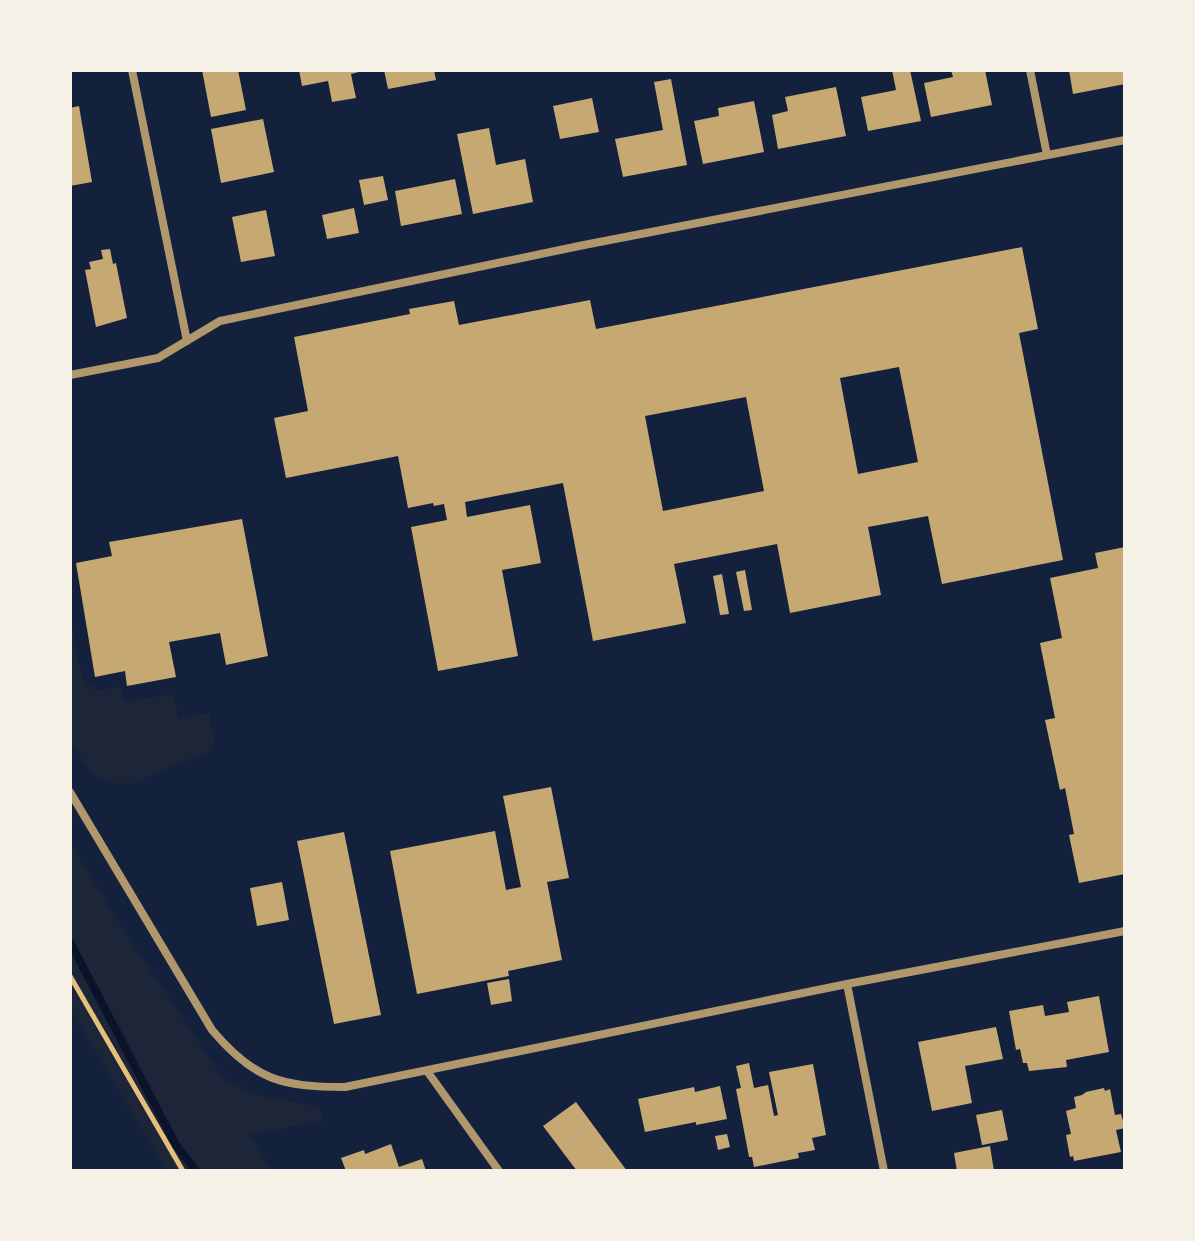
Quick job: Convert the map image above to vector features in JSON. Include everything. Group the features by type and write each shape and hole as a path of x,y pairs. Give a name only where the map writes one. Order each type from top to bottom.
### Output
{"street":[{"path":"132,70 187,341"},
{"path":"1030,70 1047,155"},
{"path":"70,375 158,358 220,321 584,245 1125,140"},
{"path":"70,792 212,1030 233,1055 262,1075 304,1087 345,1087 847,984 1125,931"},
{"path":"847,984 884,1171"},
{"path":"427,1071 499,1171"}],"path":[{"path":"70,976 183,1171"}],"shaded area":[{"path":"70,618 84,687 94,686 95,691 121,686 124,702 173,694 178,719 209,713 214,742 210,751 131,784 110,783 90,772 70,740"},
{"path":"70,842 127,936 224,1079 255,1095 318,1106 324,1120 250,1135 272,1171 167,1171 70,1009"}],"building":[{"path":"202,70 238,70 246,110 211,117"},
{"path":"299,70 363,71 351,74 356,98 332,102 328,81 302,86"},
{"path":"384,70 434,70 436,80 388,89"},
{"path":"892,70 910,70 921,121 868,131 861,97 896,90"},
{"path":"951,70 985,70 992,105 931,117 924,83 953,77"},
{"path":"1069,70 1125,70 1125,84 1073,94"},
{"path":"671,79 687,165 623,177 615,139 663,130 654,82"},
{"path":"836,87 846,136 778,149 772,115 788,111 785,97"},
{"path":"592,98 599,132 560,139 553,106"},
{"path":"754,101 764,152 703,164 694,121 719,116 718,108"},
{"path":"79,106 92,182 70,186 70,108"},
{"path":"263,119 274,172 221,183 211,129"},
{"path":"489,128 496,165 525,159 533,202 473,214 457,134"},
{"path":"383,176 388,200 364,205 359,180"},
{"path":"455,179 462,214 401,226 395,191"},
{"path":"354,208 359,233 327,239 322,215"},
{"path":"266,210 275,256 241,262 232,217"},
{"path":"1022,247 1038,329 1019,333 1063,560 942,584 928,516 868,527 881,595 790,613 777,544 674,564 686,623 593,641 563,483 465,502 467,517 530,505 541,563 502,570 518,656 438,671 411,527 447,520 444,504 408,508 398,456 286,478 274,418 308,411 294,337 410,314 409,309 454,301 459,325 590,300 596,329","holes":["899,367 918,462 858,474 840,378","746,397 764,491 663,511 645,416"]},
{"path":"110,249 113,264 116,263 127,318 96,327 85,270 91,269 89,262 103,259 101,250"},
{"path":"242,519 268,656 226,665 220,633 169,642 176,677 127,686 125,671 95,677 76,563 112,556 109,542"},
{"path":"1125,547 1125,874 1079,883 1069,835 1074,834 1065,788 1060,790 1045,720 1055,718 1040,643 1062,638 1050,578 1098,568 1095,553"},
{"path":"745,570 752,610 744,611 736,572"},
{"path":"722,574 729,614 720,615 713,576"},
{"path":"551,787 569,878 547,882 562,960 508,971 509,976 417,994 390,851 495,831 506,890 521,887 503,796"},
{"path":"344,832 381,1015 334,1024 297,841"},
{"path":"282,882 289,920 257,926 250,888"},
{"path":"509,979 512,1001 491,1005 487,983"},
{"path":"1099,996 1109,1052 1066,1060 1067,1067 1029,1071 1027,1063 1023,1063 1020,1049 1016,1050 1009,1011 1043,1005 1045,1016 1069,1012 1067,1002"},
{"path":"996,1027 1003,1059 965,1066 972,1103 932,1111 918,1042"},
{"path":"749,1063 754,1088 768,1085 774,1116 778,1115 769,1072 813,1064 826,1135 812,1138 815,1150 798,1153 799,1158 754,1167 752,1157 749,1157 736,1089 741,1088 736,1066"},
{"path":"720,1086 727,1119 645,1132 638,1099 694,1087 695,1092"},
{"path":"1104,1088 1105,1091 1110,1089 1115,1115 1121,1114 1125,1128 1116,1130 1121,1152 1074,1161 1073,1156 1070,1157 1066,1135 1071,1134 1066,1111 1076,1108 1074,1097"},
{"path":"576,1102 627,1171 577,1171 543,1126"},
{"path":"1002,1110 1008,1140 982,1145 976,1115"},
{"path":"727,1134 730,1147 718,1150 715,1136"},
{"path":"391,1144 399,1167 422,1159 426,1171 346,1171 341,1158 364,1150 365,1154"},
{"path":"990,1146 994,1171 957,1171 954,1153"}],"waterway":[{"path":"70,942 176,1145 196,1171"}]}
